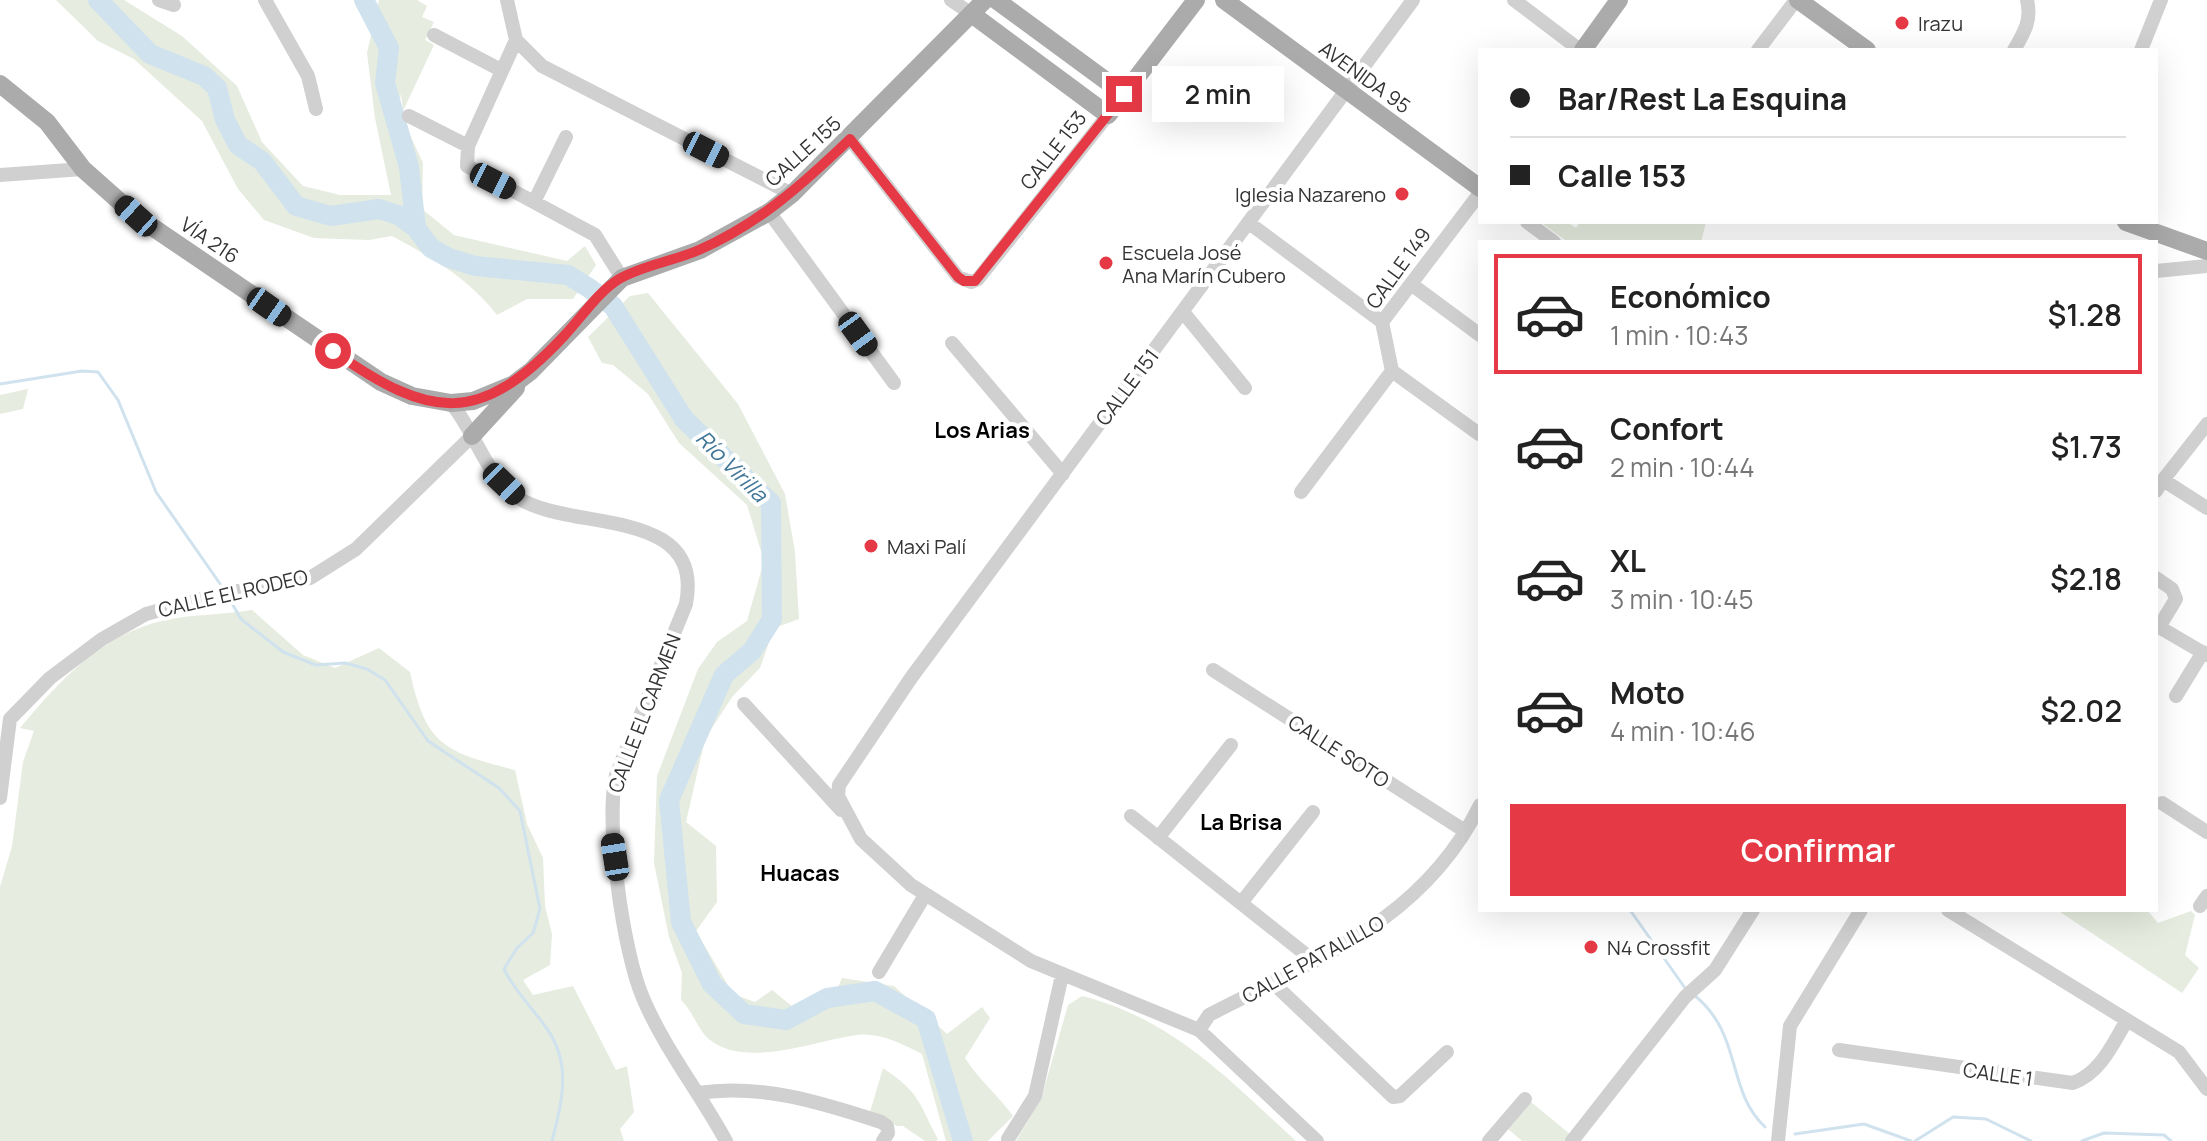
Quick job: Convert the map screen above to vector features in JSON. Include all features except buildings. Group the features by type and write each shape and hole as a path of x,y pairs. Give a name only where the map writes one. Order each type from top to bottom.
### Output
{"main road":[{"path":"996,0 1124,94"},
{"name":"CALLE 153","path":"1108,115 1196,0"},
{"name":"AVENIDA 95","path":"1224,0 1478,189"},
{"path":"1583,48 1619,0"},
{"path":"1797,0 1864,48"},
{"path":"979,8 1108,115"},
{"name":"CALLE 155","path":"618,280 700,250 769,212 850,139 979,8"},
{"name":"VÍA 216","path":"0,84 47,122 83,169 167,239 350,363 412,396 451,403 473,401 499,393 531,371 618,280"},
{"path":"2132,224 2207,251"},
{"path":"472,436 531,371"}],"street":[{"path":"159,0 174,5"},
{"path":"265,0 308,76 316,109"},
{"path":"507,0 516,40 530,56 560,76 792,194"},
{"path":"951,0 979,8"},
{"name":"CALLE 151","path":"847,816 838,796 844,774 911,678 1413,0"},
{"path":"1514,0 1579,48"},
{"path":"1760,48 1797,0"},
{"path":"2015,48 2028,22 2027,0"},
{"path":"2142,48 2161,0"},
{"path":"434,35 501,70"},
{"path":"516,40 468,146 467,166 595,235 618,280"},
{"name":"CALLE 153","path":"850,139 958,277 968,282 978,279 1108,115"},
{"path":"409,116 468,146"},
{"path":"534,202 566,137"},
{"path":"0,175 83,169"},
{"name":"CALLE 149","path":"1392,371 1382,322 1478,193"},
{"path":"769,212 894,383"},
{"path":"1249,223 1382,322"},
{"path":"1530,224 1551,240"},
{"path":"2158,271 2207,266"},
{"path":"1411,284 1478,334"},
{"path":"1183,312 1245,388"},
{"path":"952,343 1063,474"},
{"path":"1301,492 1392,371 1478,433"},
{"name":"CALLE EL CARMEN","path":"451,403 466,421 490,471 517,497 564,515 617,523 649,533 675,550 686,566 690,584 686,604 616,775 610,801 611,827 634,975 644,1001 726,1141"},
{"path":"2207,424 2160,486 2207,508"},
{"name":"CALLE EL RODEO","path":"0,798 10,719 50,678 102,639 146,614 211,596 310,578 356,549 472,436"},
{"path":"2158,579 2172,589 2176,599 2158,629 2205,654 2176,696"},
{"name":"CALLE SOTO","path":"1213,670 1465,831"},
{"path":"744,704 847,816 861,839 882,861 925,895 1017,953 1062,975 1199,1030 1317,1141"},
{"path":"1158,838 1231,745"},
{"path":"2162,803 2207,832"},
{"name":"CALLE PATALILLO","path":"1199,1030 1209,1015 1314,961 1393,915 1437,873 1478,808"},
{"path":"1241,903 1313,812"},
{"path":"1131,816 1314,961"},
{"path":"879,972 925,895"},
{"path":"1572,1141 1685,997 1704,982 1752,912"},
{"path":"1778,1141 1790,1026 1860,912"},
{"path":"1951,912 2179,1052 2207,1089"},
{"path":"1008,1139 1035,1096 1062,975"},
{"path":"1272,982 1393,1097 1400,1096 1447,1052"},
{"name":"CALLE 1","path":"1839,1050 2073,1083 2086,1078 2100,1064 2127,1020"},
{"path":"698,1093 723,1089 807,1100 881,1122 887,1126 888,1133 883,1141"},
{"path":"1489,1141 1525,1099"}],"shaded area":[{"path":"56,0 124,0 182,36 237,86 262,142 303,186 340,195 391,195 375,118 367,53 379,0 417,0 427,6 422,17 434,22 425,40 434,45 403,111 401,93 399,111 423,163 422,209 454,235 567,261 585,246 596,265 573,299 527,299 497,315 474,290 449,270 392,236 369,240 314,238 264,220 238,189 202,121 134,59 98,41"},
{"path":"1543,224 1570,224 1576,228 1579,224 1706,224 1702,240 1565,240"},
{"path":"648,293 738,404 785,494 795,552 799,619 774,628 760,668 732,697 705,739 686,822 716,846 717,902 696,931 733,994 755,1002 772,990 793,1007 832,1002 842,978 894,986 947,1034 982,1007 990,1018 965,1058 1013,1116 988,1141 946,1141 922,1054 907,1046 882,1037 857,1035 783,1050 743,1052 710,1040 681,1000 682,973 669,937 654,863 657,776 698,669 717,642 747,621 764,561 747,505 679,443 648,394 613,365 602,363 588,337 630,296"},
{"path":"28,389 23,409 0,414 0,395"},
{"path":"252,610 303,655 335,668 379,648 410,672 423,716 443,742 472,758 515,770 527,824 543,858 545,906 552,934 550,965 523,980 533,995 573,986 616,1070 627,1066 634,1112 620,1129 624,1141 0,1141 0,887 12,846 23,762 34,731 20,728 50,693 84,661 122,636 166,620"},
{"path":"2191,911 2195,915 2185,955 2199,968 2182,993 2060,912 2149,912 2158,923"},
{"path":"1082,996 1115,1006 1172,1036 1223,1074 1296,1141 1016,1141 1041,1099 1068,1005"},
{"path":"883,1068 917,1099 938,1139 936,1141 925,1141 903,1126 870,1112"},
{"path":"1531,1102 1571,1135 1566,1141 1522,1141 1508,1129"}],"waterway":[{"name":"Río Virilla","path":"98,0 150,54 204,76 217,88 225,120 238,145 262,161 296,206 331,216 379,209 398,215 416,228 431,248 449,258 475,266 568,275 589,288 613,306 684,419 771,503 772,619 752,651 724,675 669,800 681,922 712,984 744,1014 786,1020 827,998 875,991 926,1019 963,1141"},
{"path":"364,0 389,48 385,83 409,167 416,228"},
{"path":"0,384 82,371 98,372 118,400 156,492 223,588"},
{"path":"230,600 241,619 283,652 316,665 345,663 367,669 385,680 428,741 499,788 520,811 540,909 533,933 517,948 504,969 545,1026 559,1053 562,1096 552,1141"},
{"path":"1631,912 1685,988"},
{"path":"1694,995 1710,1010 1720,1027 1744,1097 1765,1127"},
{"path":"1915,1141 1953,1117 1986,1119 2031,1141"},
{"path":"1795,1134 1864,1124 1911,1141"},
{"path":"2082,1141 2104,1133 2164,1135 2171,1141"}],"place":[{"name":"Irazu","path":"1902,23"},
{"name":"Iglesia Nazareno","path":"1402,194"},
{"name":"Escuela José Ana Marín Cubero","path":"1106,263"},
{"name":"Maxi Palí","path":"871,546"},
{"name":"N4 Crossfit","path":"1591,947"}],"district":[{"name":"Los Arias","path":"982,430"},
{"name":"La Brisa","path":"1241,822"},
{"name":"Huacas","path":"800,873"}],"route":[{"path":"333,351 381,382 412,396 451,403 473,401 499,393 531,371 615,282 700,250 769,212 850,139 958,277 968,282 975,281 1124,94"}]}
